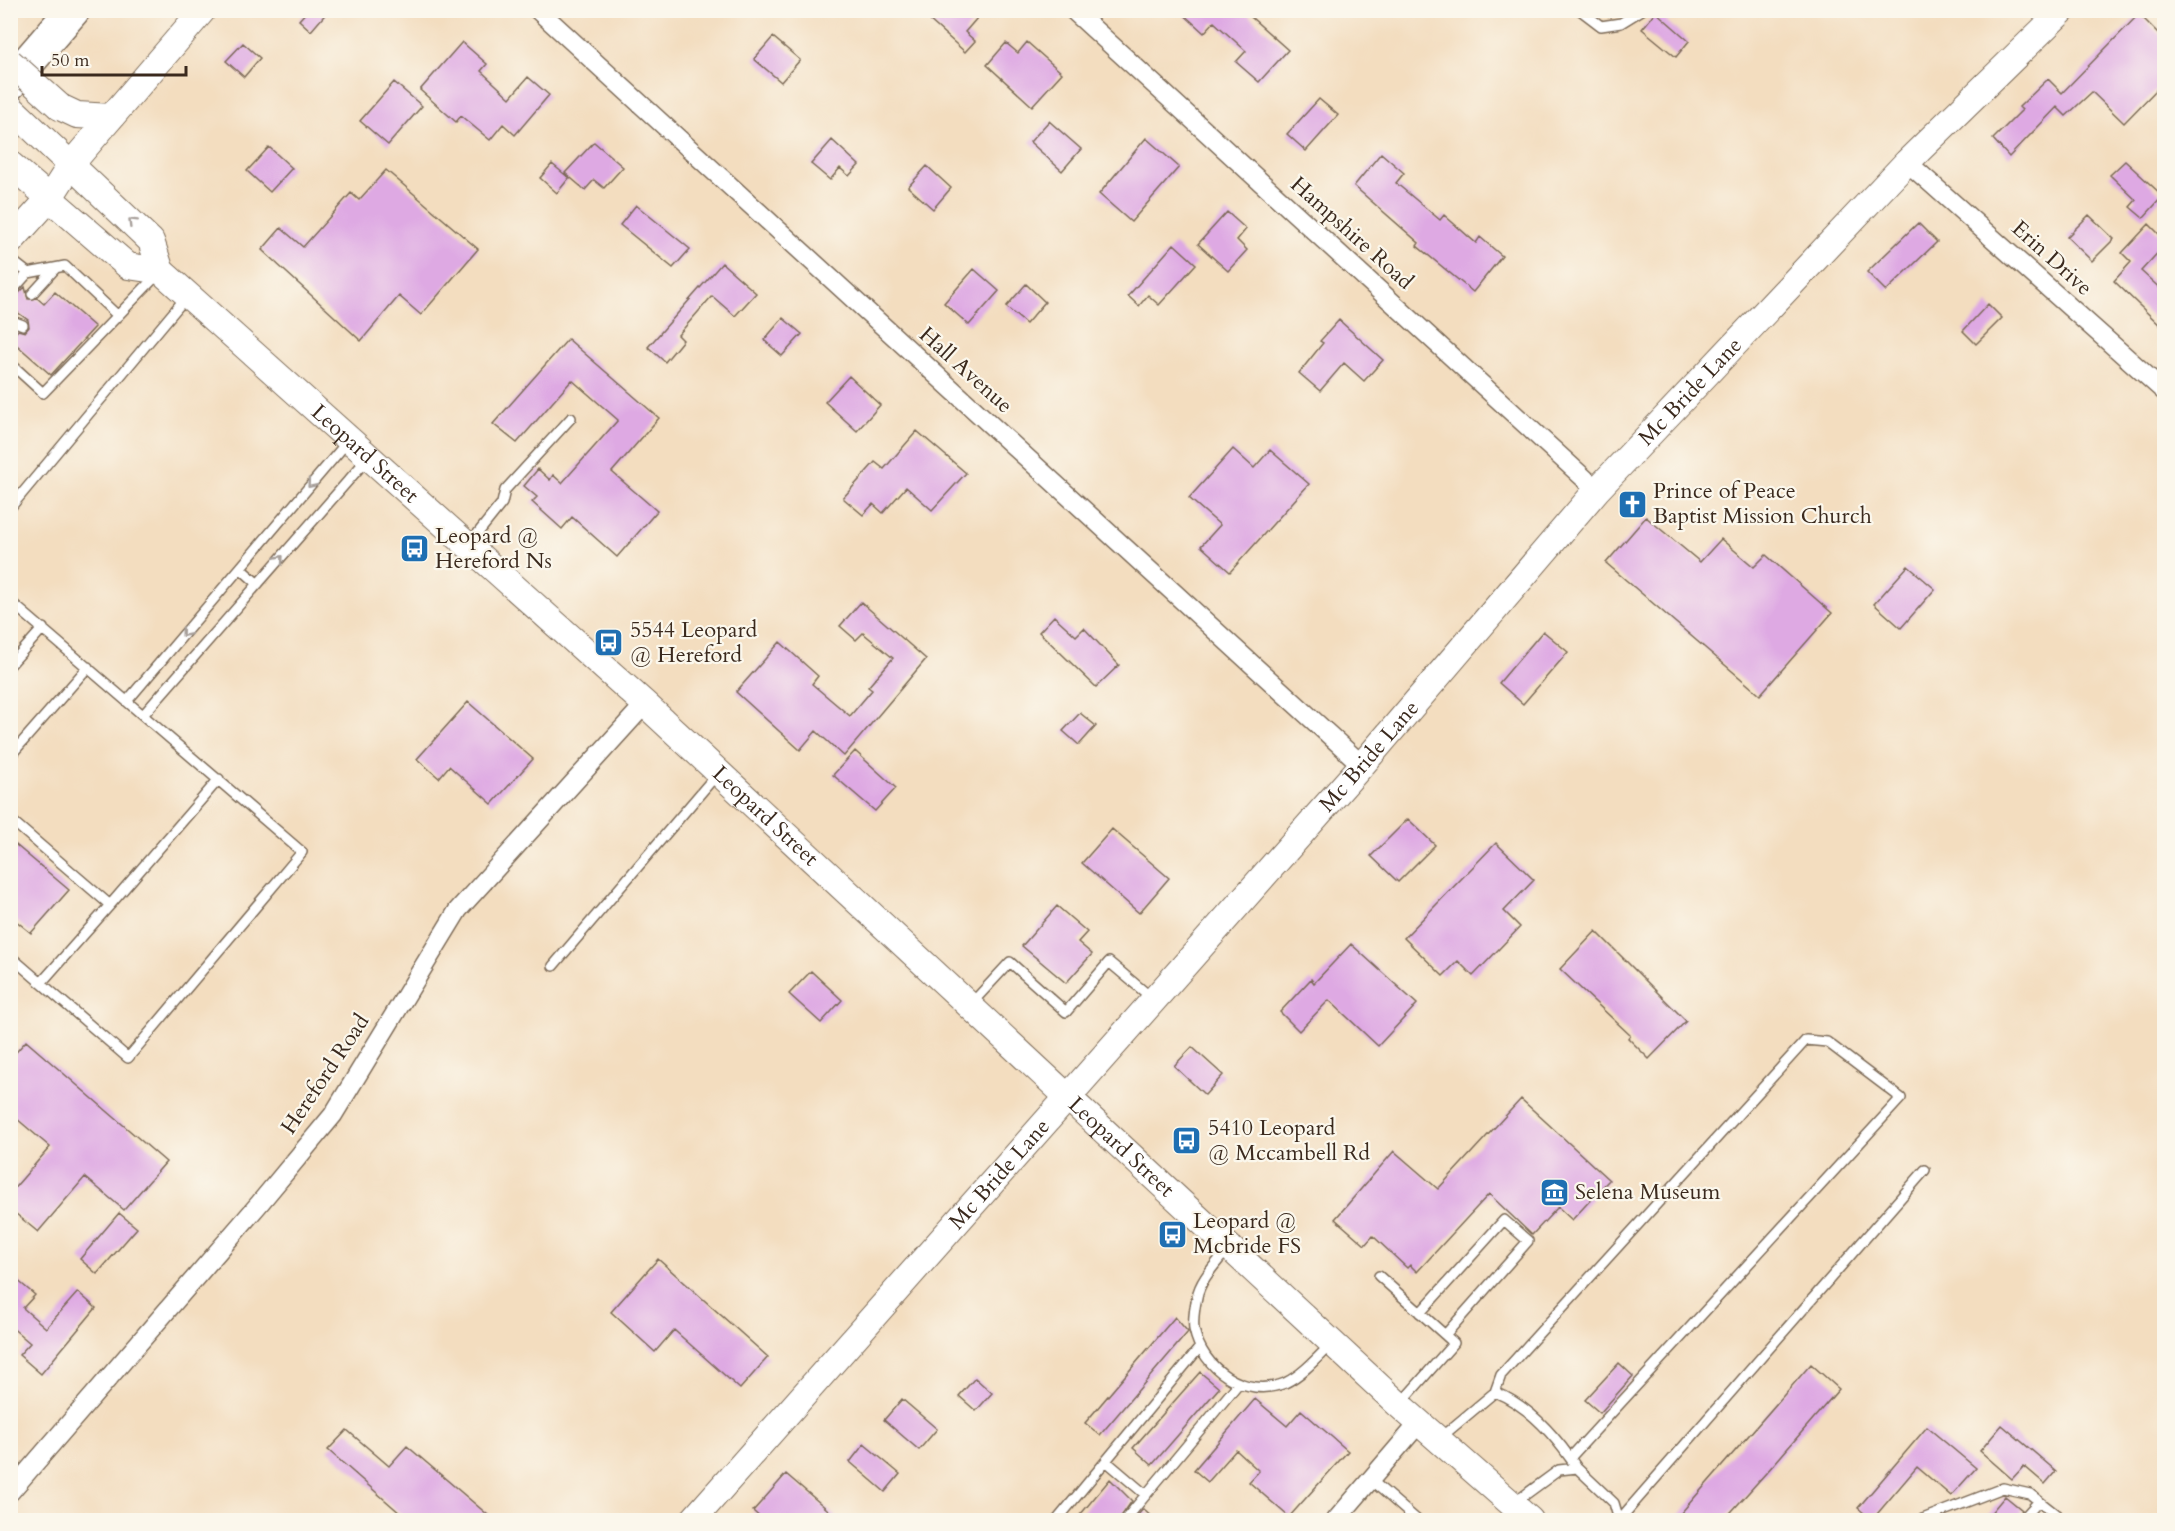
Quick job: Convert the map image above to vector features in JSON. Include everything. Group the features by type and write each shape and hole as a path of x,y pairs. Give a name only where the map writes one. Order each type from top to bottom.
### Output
{"highway":[{"path":"10,82 73,10"}],"main road":[{"path":"10,242 49,199 72,163 203,10"},
{"name":"Mc Bride Lane","path":"693,1521 1362,765 1598,490 1908,162 2063,10"},
{"path":"10,62 60,108 77,115 111,117"},
{"name":"Leopard Street","path":"10,107 72,163 151,241 161,271 187,296 645,704 1332,1343 1521,1513"},
{"path":"12,164 49,199 128,266 161,271"}],"street":[{"name":"Hall Avenue","path":"538,10 1362,765"},
{"name":"Hampshire Road","path":"1073,10 1598,490"},
{"name":"Erin Drive","path":"1908,162 2164,391"},
{"name":"Hereford Road","path":"10,1492 333,1115 458,910 645,704"},
{"path":"1336,1521 1419,1423"}],"lane":[{"path":"1580,10 1601,26 1621,23 1642,10"},
{"path":"10,259 28,273"},
{"path":"10,293 28,273 65,266 118,316"},
{"path":"32,294 55,269"},
{"path":"10,363 44,393 67,363 118,316 161,271"},
{"path":"10,508 187,296"},
{"path":"468,546 502,503 505,490 571,418"},
{"path":"128,700 349,439"},
{"path":"144,714 369,457"},
{"path":"240,568 258,584"},
{"path":"10,601 128,700 302,852 128,1058 10,956"},
{"path":"10,665 43,628"},
{"path":"10,756 88,667"},
{"path":"553,966 719,772"},
{"path":"41,982 219,779"},
{"path":"10,819 110,904"},
{"path":"969,1005 1010,962 1066,1012 1109,962 1154,1000"},
{"path":"1438,1440 1495,1392 1501,1375 1806,1040 1827,1042 1901,1098 1570,1458"},
{"path":"1495,1392 1526,1409 1577,1468 1614,1503 1620,1520 1925,1170"},
{"path":"1420,1313 1504,1220 1528,1241 1444,1335"},
{"path":"1230,1246 1197,1295 1194,1328 1200,1347 1223,1375 1238,1384 1264,1386 1284,1383 1305,1369 1332,1343"},
{"path":"1379,1276 1454,1343 1399,1404"},
{"path":"1057,1521 1200,1347"},
{"path":"1125,1521 1238,1384"},
{"path":"1106,1461 1146,1495"},
{"path":"1521,1513 1559,1470 1577,1468"},
{"path":"1371,1480 1417,1521"},
{"path":"1920,1521 2003,1488 2030,1494 2063,1521"},
{"path":"2022,1521 2038,1501"}],"building":[{"path":"308,10 329,10 311,31 299,20"},
{"path":"918,10 984,10 965,32 975,41 965,52"},
{"path":"1179,10 1243,10 1288,50 1259,82 1236,62 1246,51 1214,22 1204,33"},
{"path":"1656,12 1689,41 1676,57 1642,29"},
{"path":"2139,14 2164,39 2164,82 2124,123 2092,92 2066,116 2057,107 2009,157 1993,139 2022,110 2019,107 2048,79 2062,93"},
{"path":"773,37 800,60 781,82 754,59"},
{"path":"462,42 487,64 481,71 510,98 528,77 549,95 515,135 503,124 490,140 461,116 456,122 420,90"},
{"path":"1027,42 1062,73 1032,106 987,65 1006,43 1018,53"},
{"path":"243,43 260,58 244,77 226,61"},
{"path":"394,82 422,106 388,145 360,121"},
{"path":"1319,99 1338,115 1306,151 1287,134"},
{"path":"1049,121 1081,149 1062,171 1030,142"},
{"path":"1146,138 1179,167 1131,222 1099,194"},
{"path":"832,140 859,165 849,176 840,168 830,180 811,164"},
{"path":"594,142 623,167 604,188 594,180 585,190 565,173"},
{"path":"269,147 292,168 270,192 247,171"},
{"path":"1381,153 1404,173 1396,183 1440,220 1444,215 1476,243 1480,237 1502,256 1473,292 1417,246 1419,243 1354,186"},
{"path":"2125,161 2163,196 2143,218 2130,207 2136,200 2110,175"},
{"path":"552,164 569,178 557,193 540,178"},
{"path":"927,166 951,188 933,209 908,187"},
{"path":"386,170 478,249 421,315 399,296 361,341 262,250 281,228 303,247 351,193 359,200"},
{"path":"636,205 690,249 673,268 620,225"},
{"path":"1227,212 1246,229 1237,240 1247,250 1228,271 1198,244"},
{"path":"2089,215 2114,239 2092,261 2067,237"},
{"path":"1918,223 1937,242 1886,291 1867,272"},
{"path":"2149,224 2164,239 2164,246 2141,271 2164,292 2164,329 2114,281 2131,262 2122,253"},
{"path":"1174,244 1196,264 1159,305 1148,295 1139,306 1128,296"},
{"path":"722,263 756,293 735,316 712,296 678,335 683,340 665,362 648,347"},
{"path":"974,269 999,291 969,325 944,303"},
{"path":"1026,284 1045,302 1026,324 1006,307"},
{"path":"25,287 28,299 37,298 44,304 55,292 95,327 51,375 10,339 18,330 25,332 29,327 28,320 10,307 10,302"},
{"path":"1988,304 2002,318 1976,344 1963,331"},
{"path":"783,318 802,334 782,356 764,340"},
{"path":"1339,320 1383,360 1364,381 1344,363 1320,391 1299,373 1323,343 1320,341"},
{"path":"568,339 659,418 612,472 657,511 617,557 572,517 562,529 532,502 537,497 524,486 538,469 550,480 553,475 562,483 618,420 572,380 517,443 493,424"},
{"path":"849,376 880,405 857,431 825,402"},
{"path":"917,431 966,473 932,510 906,487 883,513 873,504 863,515 843,498 875,462 884,469"},
{"path":"1233,449 1254,468 1270,450 1309,484 1230,572 1201,546 1220,525 1189,498"},
{"path":"1646,517 1700,562 1721,539 1754,567 1766,555 1832,613 1760,695 1606,563"},
{"path":"1908,566 1935,589 1901,628 1874,604"},
{"path":"861,602 926,659 844,756 816,731 800,750 736,692 780,642 818,676 812,684 850,716 872,690 868,687 893,658 863,633 856,640 840,626"},
{"path":"1054,616 1076,636 1084,628 1119,665 1096,687 1039,632"},
{"path":"1543,631 1568,652 1523,704 1499,683"},
{"path":"468,702 533,759 492,804 449,766 439,778 417,759"},
{"path":"1080,713 1096,726 1079,745 1063,731"},
{"path":"855,751 896,788 875,811 833,775"},
{"path":"1408,819 1435,845 1398,882 1371,856"},
{"path":"1112,829 1169,878 1139,913 1082,863"},
{"path":"10,840 69,890 31,933 10,916"},
{"path":"1496,843 1534,880 1504,911 1520,927 1473,976 1458,961 1443,976 1404,938"},
{"path":"1057,906 1087,932 1078,942 1092,954 1066,983 1022,946"},
{"path":"1596,931 1686,1021 1649,1059 1628,1038 1630,1035 1560,969"},
{"path":"1351,944 1417,1004 1378,1046 1329,1000 1299,1031 1280,1012 1311,979 1314,983"},
{"path":"811,971 842,1000 821,1023 789,994"},
{"path":"26,1041 166,1162 124,1210 85,1177 38,1232 10,1209 10,1193 50,1147 10,1113 10,1059"},
{"path":"1192,1047 1223,1075 1205,1095 1174,1066"},
{"name":"Selena Museum","path":"1521,1099 1609,1180 1572,1220 1558,1207 1532,1235 1489,1194 1417,1272 1410,1265 1407,1268 1373,1236 1365,1245 1335,1219 1394,1151 1438,1189"},
{"path":"119,1213 137,1228 97,1274 80,1259"},
{"path":"658,1259 768,1357 740,1389 674,1330 655,1352 611,1312"},
{"path":"10,1274 35,1295 23,1308 46,1328 78,1292 96,1308 41,1374 19,1355 30,1343 10,1326"},
{"path":"1175,1317 1188,1332 1100,1435 1085,1423"},
{"path":"1619,1363 1633,1376 1600,1413 1585,1400"},
{"path":"1811,1364 1839,1389 1775,1463 1723,1521 1674,1521"},
{"path":"1200,1372 1219,1388 1152,1465 1133,1448"},
{"path":"975,1378 992,1393 976,1411 959,1396"},
{"path":"902,1399 937,1429 919,1450 884,1420"},
{"path":"1255,1399 1287,1426 1301,1410 1348,1451 1289,1517 1249,1482 1259,1471 1236,1450 1208,1482 1194,1470"},
{"path":"2002,1425 2056,1471 2045,1484 2024,1466 2012,1479 1980,1451"},
{"path":"1927,1427 1976,1468 1951,1496 1917,1467 1872,1520 1858,1508"},
{"path":"347,1430 389,1466 407,1446 495,1521 409,1521 328,1450"},
{"path":"864,1444 900,1474 885,1492 850,1462"},
{"path":"786,1474 841,1521 764,1521 753,1511"},
{"path":"1110,1479 1132,1501 1118,1521 1075,1521"},
{"path":"2005,1496 2022,1510 2015,1521 1984,1521"},
{"path":"1143,1509 1156,1521 1133,1521"}],"place":[{"name":"Prince of Peace Baptist Mission Church","path":"1632,504"},
{"name":"Leopard @ Hereford Ns","path":"414,549"},
{"name":"5544 Leopard @ Hereford","path":"609,643"},
{"name":"5410 Leopard @ Mccambell Rd","path":"1187,1141"},
{"name":"Selena Museum","path":"1554,1192"},
{"name":"Leopard @ Mcbride FS","path":"1172,1234"}]}
